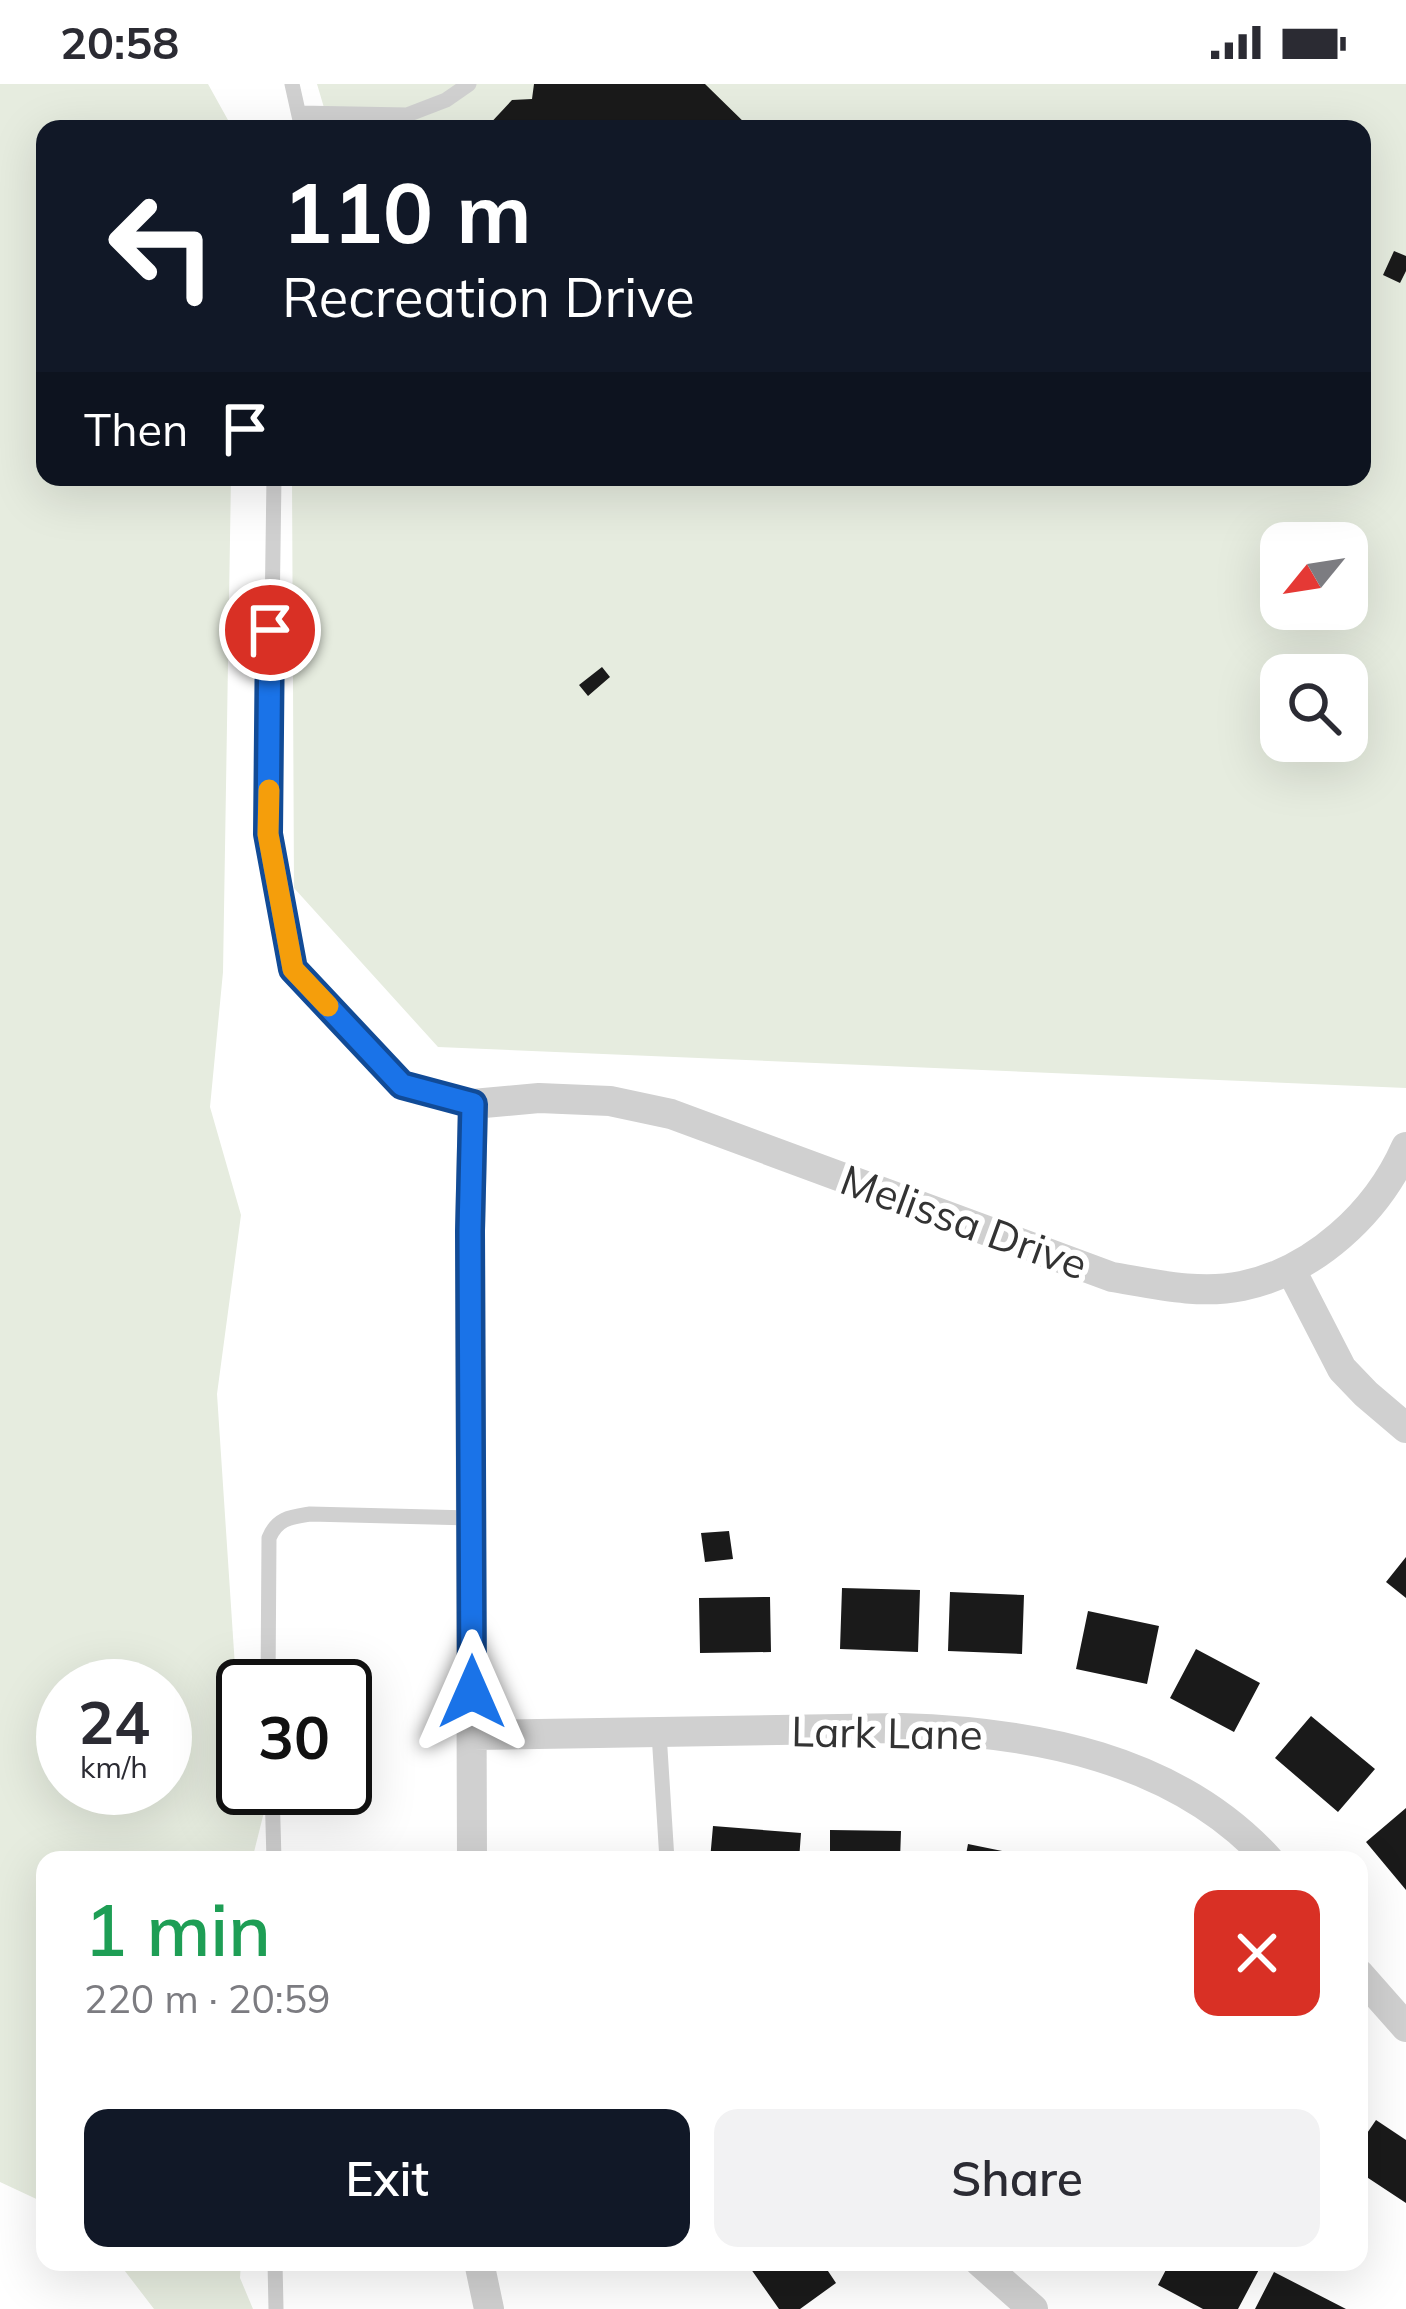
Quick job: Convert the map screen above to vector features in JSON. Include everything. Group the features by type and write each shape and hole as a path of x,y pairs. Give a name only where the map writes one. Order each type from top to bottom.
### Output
{"street":[{"name":"Melissa Drive","path":"473,1104 539,1098 610,1101 671,1114 1112,1277 1179,1289 1240,1287 1291,1270 1358,1222 1394,1174 1406,1147"},
{"path":"472,1851 473,1104"},
{"path":"1291,1270 1342,1369 1406,1428"},
{"name":"Lark Lane","path":"472,1735 901,1728 1028,1738 1149,1774 1210,1809 1259,1851"},
{"path":"1368,1984 1406,2027"},
{"path":"481,2271 489,2309"},
{"path":"990,2271 1033,2309"}],"lane":[{"path":"292,84 301,120"},
{"path":"319,120 407,115 446,100 469,84"},
{"path":"274,486 268,834 293,969 402,1085 473,1104"},
{"path":"268,1659 273,1526 287,1517 310,1514 471,1518"},
{"path":"659,1732 666,1851"},
{"path":"273,1815 274,1851"},
{"path":"275,2271 276,2309"}],"shaded area":[{"path":"0,84 208,84 228,120 36,120 36,486 231,486 223,972 210,1107 241,1215 217,1394 234,1659 216,1659 216,1815 263,1815 254,1851 36,1851 36,2199 0,2182"},
{"path":"317,84 1406,84 1406,1088 438,1047 294,888 292,486 1371,486 1371,120 326,120"},
{"path":"125,2271 240,2271 253,2309 154,2309"}],"building":[{"path":"534,84 705,84 742,120 493,120 512,100 532,99"},
{"path":"1394,251 1406,256 1400,283 1383,275"},
{"path":"602,667 610,677 588,696 579,685"},
{"path":"729,1531 733,1559 705,1562 701,1533"},
{"path":"1406,1557 1406,1598 1386,1582"},
{"path":"842,1588 920,1590 918,1652 840,1649"},
{"path":"950,1592 1024,1595 1022,1654 948,1651"},
{"path":"770,1597 771,1652 700,1653 699,1598"},
{"path":"1088,1611 1159,1626 1147,1684 1076,1669"},
{"path":"1196,1649 1260,1683 1234,1732 1170,1698"},
{"path":"1311,1716 1375,1769 1338,1812 1275,1758"},
{"path":"1406,1808 1406,1890 1366,1842"},
{"path":"713,1826 801,1833 800,1851 711,1851"},
{"path":"830,1830 901,1831 900,1851 830,1851"},
{"path":"968,1844 1002,1851 967,1851"},
{"path":"1376,2120 1406,2140 1406,2203 1368,2178 1368,2132"},
{"path":"752,2271 828,2271 836,2283 800,2309 779,2309"},
{"path":"1165,2271 1258,2271 1238,2309 1203,2309 1158,2285"},
{"path":"1274,2272 1346,2309 1255,2309"}],"slow traffic":[{"path":"269,790 268,834 293,969 328,1006"}],"route":[{"path":"270,630 268,834 293,969 402,1085 473,1104 472,1692"}]}
